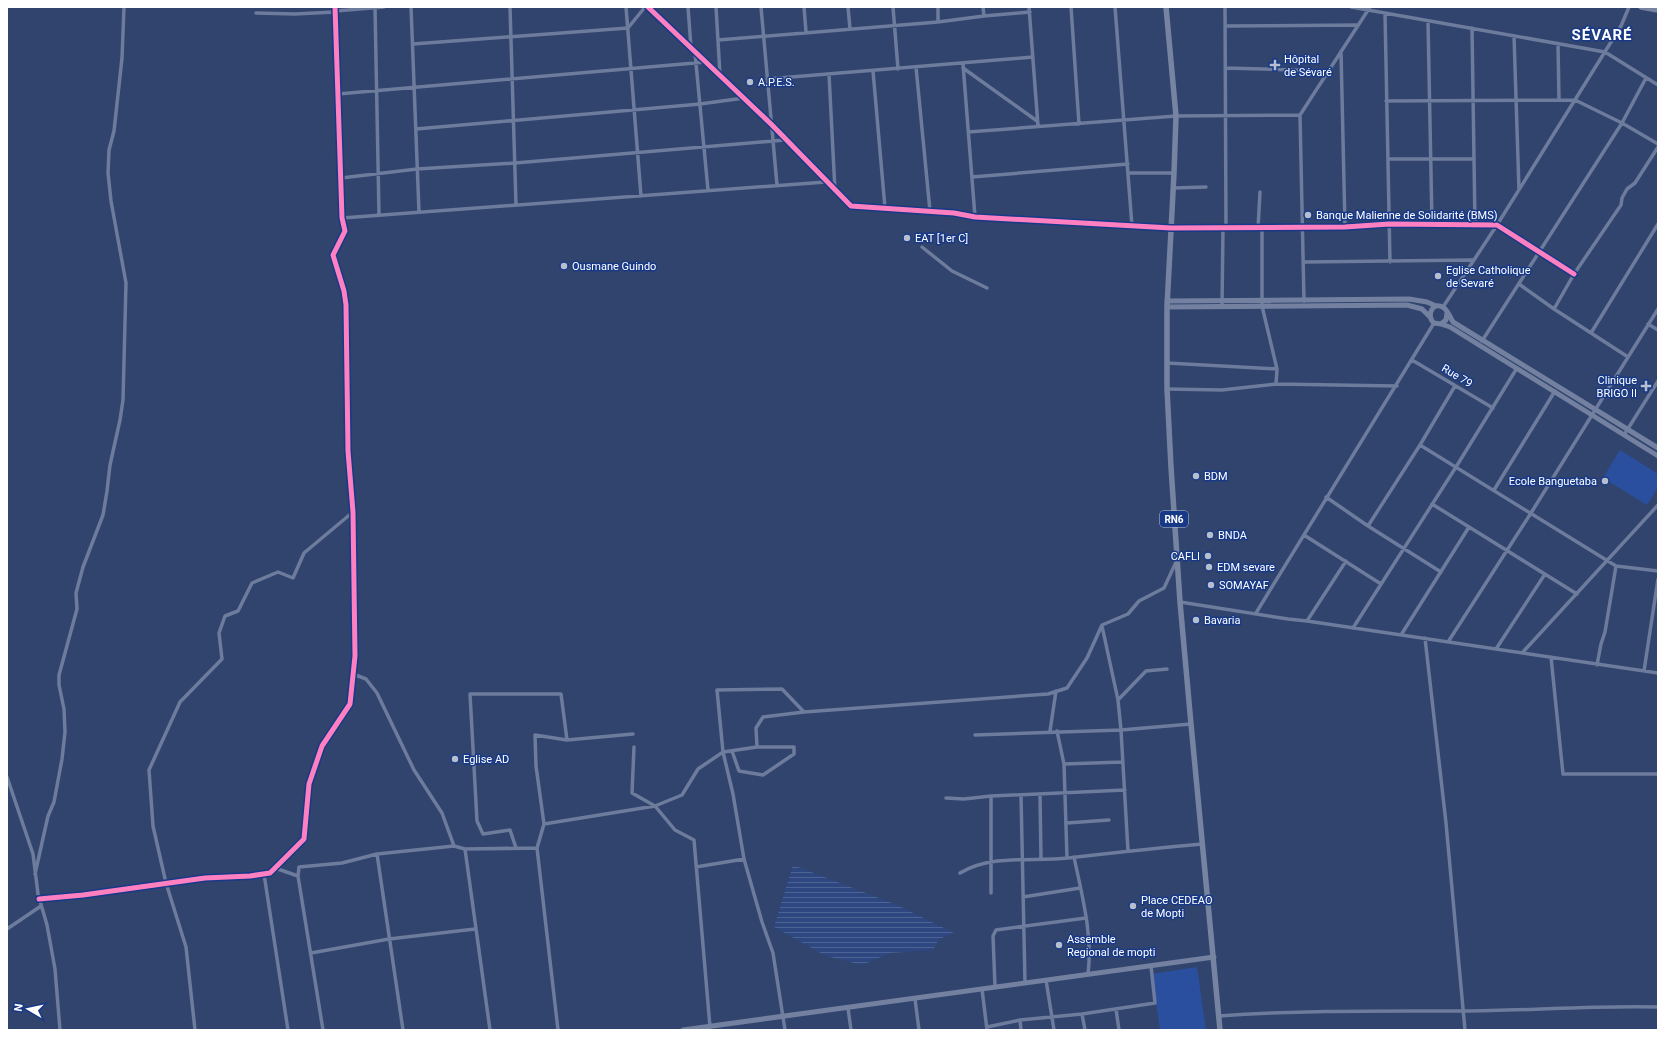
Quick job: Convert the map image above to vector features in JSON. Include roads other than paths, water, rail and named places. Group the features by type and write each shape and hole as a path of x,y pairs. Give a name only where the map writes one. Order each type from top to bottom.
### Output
{"main road":[{"name":"RN6","path":"1166,7 1176,116 1174,188 1167,304 1167,389 1180,602 1220,1030"},
{"path":"1641,7 1658,10"}],"street":[{"path":"35,874 48,816 54,802 62,759 65,732 64,708 59,685 59,674 77,609 76,594 102,515 123,400 126,283 112,208 108,173 109,150 114,131 122,58 124,7"},
{"path":"375,7 379,215"},
{"path":"256,13 295,14 384,7"},
{"path":"411,7 419,212"},
{"path":"510,7 516,205"},
{"path":"626,7 641,196"},
{"path":"413,44 628,28 647,7 695,53 720,74 851,206 930,211 975,217 1171,228 1344,227 1389,224 1497,225 1574,274"},
{"path":"688,7 691,48"},
{"path":"716,7 720,74"},
{"path":"761,7 776,185"},
{"path":"804,7 806,32"},
{"path":"848,7 850,29"},
{"path":"893,7 898,69"},
{"path":"938,7 938,22"},
{"path":"983,7 984,16"},
{"path":"1029,7 1038,126"},
{"path":"1071,7 1079,124"},
{"path":"1115,7 1132,226"},
{"path":"1222,303 1224,228 1225,7"},
{"path":"1351,7 1369,8 1385,13 1605,52 1658,85"},
{"path":"1443,307 1497,225 1605,52 1621,26 1629,7"},
{"path":"1304,303 1304,227 1300,115 1369,8"},
{"path":"39,899 205,878 270,873 304,838 309,784 322,746 350,704 355,656 353,512 348,451 346,305 344,291 333,254 345,231 342,218 335,10"},
{"path":"718,40 894,26 1030,12"},
{"path":"1385,13 1390,262"},
{"path":"1428,21 1432,224"},
{"path":"1225,26 1357,25"},
{"path":"1472,28 1475,225"},
{"path":"1514,36 1519,190"},
{"path":"1558,44 1559,100"},
{"path":"1341,51 1344,227"},
{"path":"695,53 708,190"},
{"path":"767,79 898,69 963,66 1033,57"},
{"path":"338,94 706,62"},
{"path":"963,66 1037,121"},
{"path":"963,66 975,217"},
{"path":"916,68 930,211"},
{"path":"1225,68 1328,71"},
{"path":"873,71 884,208"},
{"path":"829,74 835,191"},
{"path":"1481,343 1622,123 1646,78"},
{"path":"416,129 700,104 744,98"},
{"path":"1386,101 1575,100 1622,123 1658,146 1635,183 1627,189 1622,198 1621,204 1574,274 1554,310"},
{"path":"968,132 1176,116 1300,115"},
{"path":"341,178 417,169 515,163 638,151 785,140"},
{"path":"1388,159 1474,158"},
{"path":"972,177 1128,164"},
{"path":"1128,173 1174,173"},
{"path":"342,218 826,182"},
{"path":"1174,188 1206,186"},
{"path":"1260,192 1262,303 1276,369 1276,384"},
{"path":"1591,333 1656,230 1658,224"},
{"path":"922,247 952,271 987,288"},
{"path":"1304,262 1473,260"},
{"path":"1519,284 1554,310 1628,356"},
{"path":"1304,303 1409,298 1443,307 1453,322 1516,369 1657,454"},
{"path":"1167,304 1304,303 1407,305 1422,309 1434,323 1450,327 1520,364 1658,448"},
{"path":"1430,317 1430,310 1436,306"},
{"path":"1448,642 1531,513 1658,309"},
{"path":"1441,324 1446,320 1447,313"},
{"path":"1256,613 1326,497 1397,386 1434,323"},
{"path":"1648,324 1658,330"},
{"name":"Rue 79","path":"1412,360 1493,408"},
{"path":"1167,363 1276,369"},
{"path":"1353,628 1520,364"},
{"path":"1624,435 1658,381"},
{"path":"1167,389 1222,390 1276,384 1397,386"},
{"path":"1368,526 1420,445 1455,386"},
{"path":"1494,490 1558,387"},
{"path":"1420,445 1616,566 1658,571"},
{"path":"1326,497 1350,512 1368,526 1441,572"},
{"path":"1432,504 1577,594"},
{"path":"1522,653 1658,505"},
{"path":"195,1030 186,947 166,883 154,826 149,770 180,702 222,659 219,633 225,616 238,610 252,583 278,572 293,578 304,553 353,512"},
{"path":"1401,635 1469,527"},
{"path":"1304,535 1381,584"},
{"path":"757,746 756,728 763,717 804,712 1048,694 1067,688 1087,658 1102,625 1128,614 1139,601 1164,588 1177,559"},
{"path":"1307,621 1346,561"},
{"path":"1597,665 1605,632 1616,566"},
{"path":"1496,649 1545,574"},
{"path":"1644,671 1658,579"},
{"path":"1180,602 1658,673"},
{"path":"1102,625 1118,700 1128,851"},
{"path":"1425,638 1446,823 1465,1030"},
{"path":"1550,657 1563,774 1658,774"},
{"path":"1118,700 1146,670 1167,669"},
{"path":"353,674 366,679 377,693 414,770 442,814 454,846"},
{"path":"785,1030 773,954 744,859 733,794 723,752 717,690 782,689 804,712"},
{"path":"1050,732 1056,691"},
{"path":"516,848 510,830 483,834 477,820 470,694 561,694 567,740"},
{"path":"975,735 1121,730 1191,724"},
{"path":"1057,731 1064,764 1067,858"},
{"path":"558,1030 537,848 544,824 536,766 535,735 567,740 633,734"},
{"path":"544,824 655,806 682,794 698,770 723,752 757,746 794,748 794,754 763,775 739,771 732,751"},
{"path":"634,747 632,793 655,806 675,830 694,840 710,1027"},
{"path":"1064,764 1123,762"},
{"path":"7,777 33,854 39,899 48,925 55,969 60,1030"},
{"path":"946,798 964,799 990,796 1065,794 1125,790"},
{"path":"1021,795 1025,983"},
{"path":"1040,795 1041,859"},
{"path":"990,796 991,893"},
{"path":"1067,823 1109,820"},
{"path":"960,873 971,866 1007,860 1067,858 1202,844"},
{"path":"323,1030 298,876 299,867 342,863 377,854 454,846 465,849 537,848"},
{"path":"465,849 490,1030"},
{"path":"377,854 403,1030"},
{"path":"1074,857 1086,918 1090,960 1088,974"},
{"path":"696,867 744,859"},
{"path":"275,868 298,876"},
{"path":"264,874 288,1030"},
{"path":"1023,897 1080,888"},
{"path":"7,929 41,906"},
{"path":"995,987 994,933 999,929 1086,918"},
{"path":"311,953 389,939 475,929"},
{"path":"683,1030 710,1027 718,1028 783,1017 1214,957"},
{"path":"982,989 987,1028 1020,1020 1082,1014 1155,1003 1151,966"},
{"path":"1046,980 1054,1030"},
{"path":"915,999 919,1030"},
{"path":"1219,1016 1275,1012 1387,1010 1463,1011 1658,1007"},
{"path":"848,1008 851,1030"},
{"path":"1116,1009 1119,1030"},
{"path":"1082,1014 1085,1030"},
{"path":"1020,1020 1021,1030"}],"place":[{"name":"Hôpital de Sévaré","path":"1275,65"},
{"name":"A.P.E.S.","path":"750,82"},
{"name":"Banque Malienne de Solidarité (BMS)","path":"1308,215"},
{"name":"EAT [1er C]","path":"907,238"},
{"name":"Ousmane Guindo","path":"564,266"},
{"name":"Eglise Catholique de Sevaré","path":"1438,276"},
{"name":"Clinique BRIGO II","path":"1646,386"},
{"name":"BDM","path":"1196,476"},
{"name":"Ecole Banguetaba","path":"1605,481"},
{"name":"BNDA","path":"1210,535"},
{"name":"CAFLI","path":"1208,556"},
{"name":"EDM sevare","path":"1209,567"},
{"name":"SOMAYAF","path":"1211,585"},
{"name":"Bavaria","path":"1196,620"},
{"name":"Eglise AD","path":"455,759"},
{"name":"Place CEDEAO de Mopti","path":"1133,906"},
{"name":"Assemble Regional de mopti","path":"1059,945"}],"district":[{"name":"SÉVARÉ","path":"1602,35"}]}
